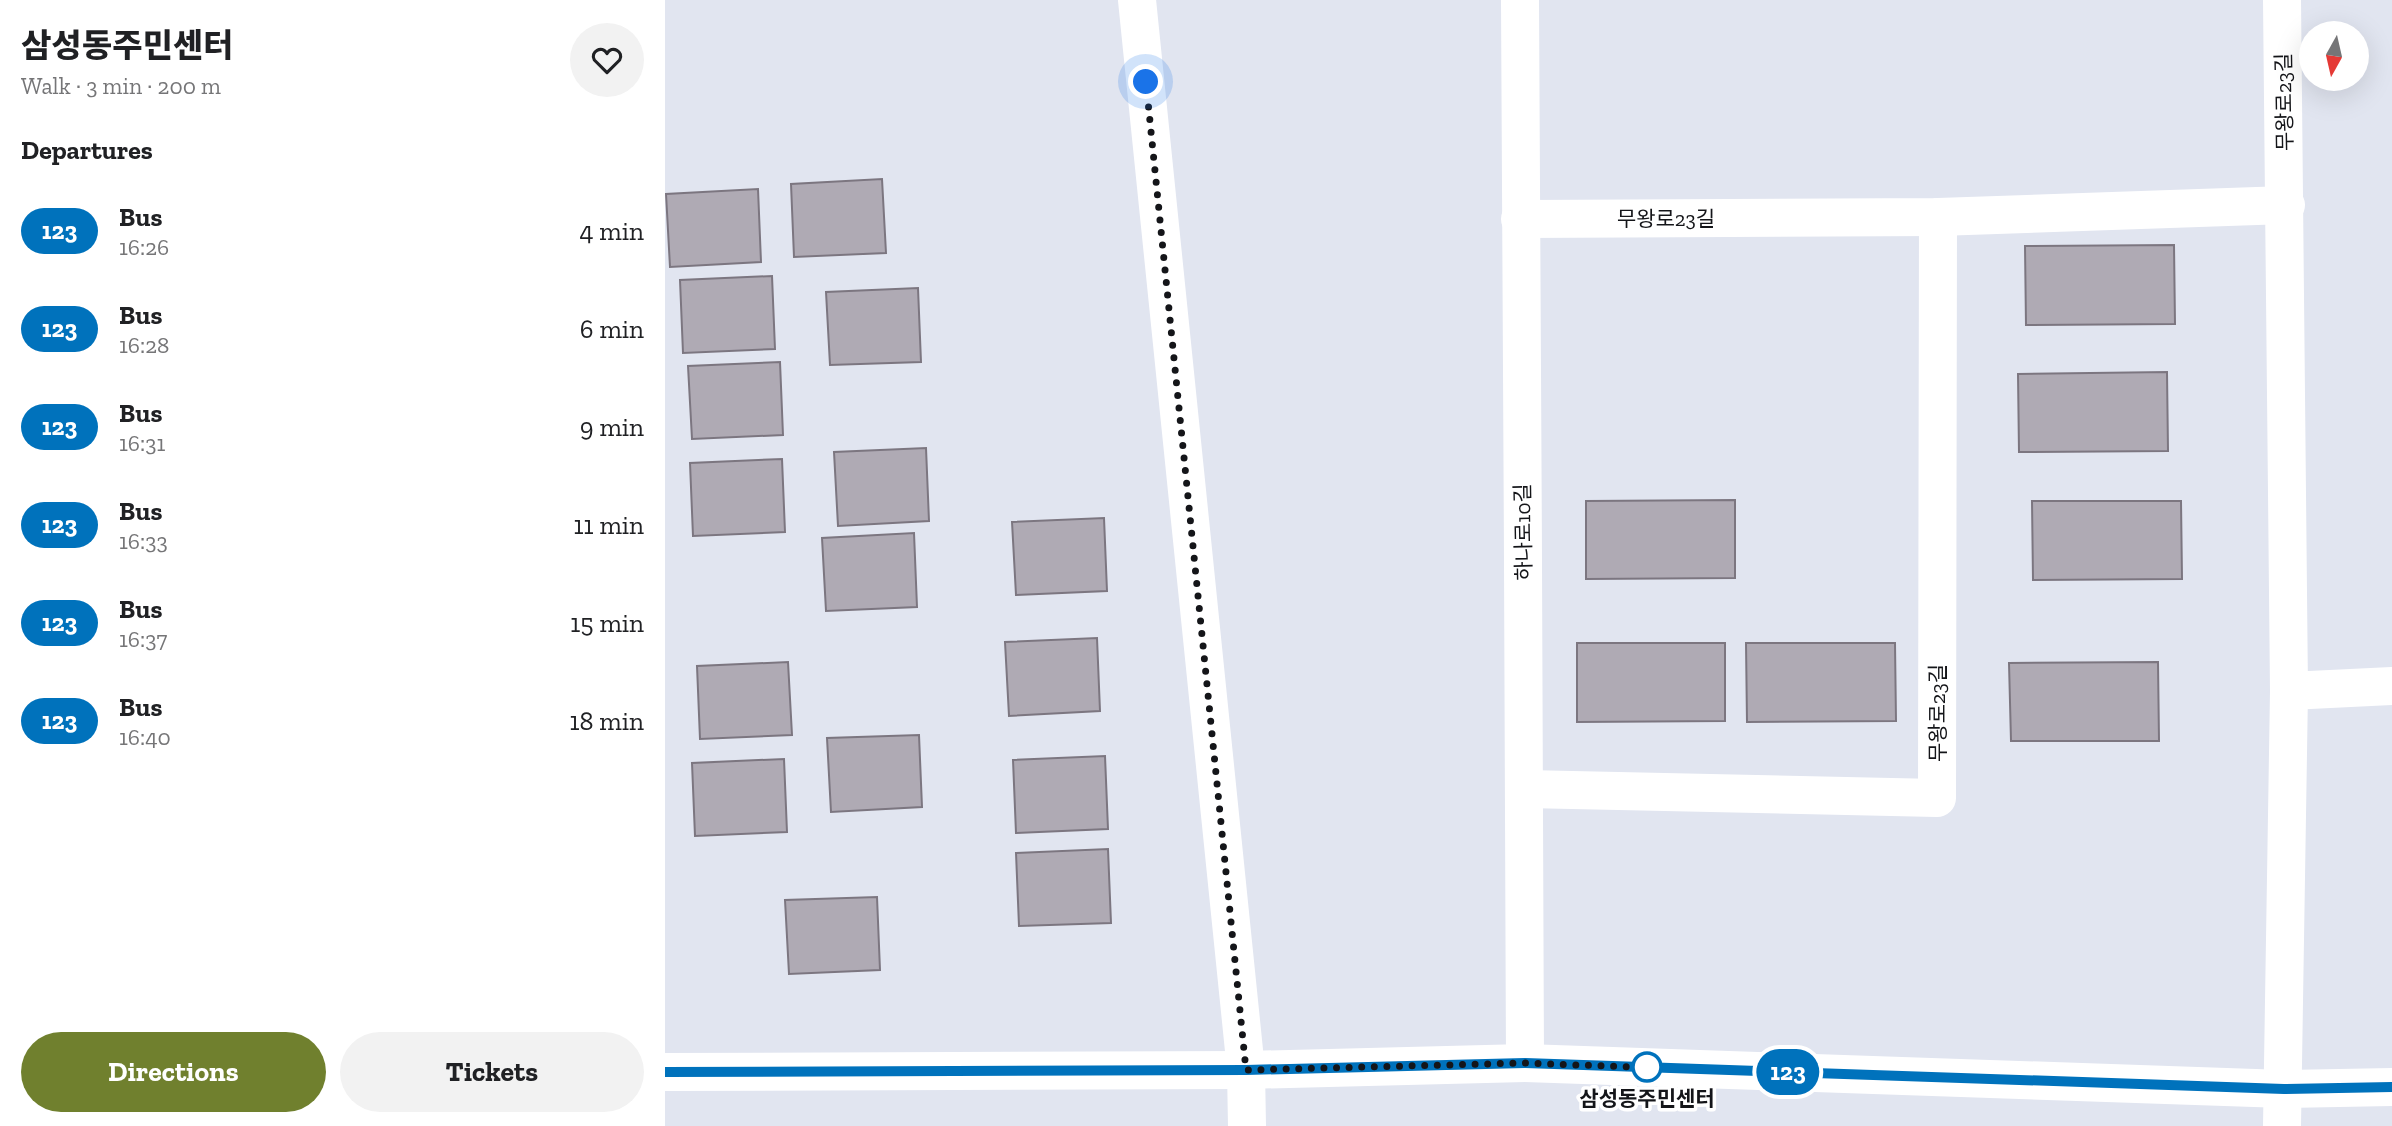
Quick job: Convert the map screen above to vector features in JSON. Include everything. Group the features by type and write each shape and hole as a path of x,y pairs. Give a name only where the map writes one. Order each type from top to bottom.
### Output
{"street":[{"path":"1137,0 1246,1070 1247,1126"},
{"name":"하나로10길","path":"1520,0 1526,789 1525,1063"},
{"name":"무왕로23길","path":"2282,0 2289,691 2283,1107"},
{"name":"무왕로23길","path":"1520,219 1938,217 2286,205"},
{"name":"무왕로23길","path":"1526,789 1937,798 1938,217"},
{"path":"2289,691 2392,686"},
{"path":"665,1072 1246,1070 1525,1063 2283,1107 2392,1087"}],"building":[{"path":"882,179 886,253 794,257 791,184"},
{"path":"758,189 761,262 670,267 666,194"},
{"path":"2174,245 2175,324 2026,325 2025,246"},
{"path":"772,276 775,349 683,353 680,280"},
{"path":"918,288 921,362 830,365 826,292"},
{"path":"780,362 783,435 692,439 688,366"},
{"path":"2167,372 2168,451 2019,452 2018,374"},
{"path":"926,448 929,521 838,526 834,452"},
{"path":"782,459 785,532 693,536 690,463"},
{"path":"1735,500 1735,578 1586,579 1586,501"},
{"path":"2032,501 2181,501 2182,579 2033,580"},
{"path":"1104,518 1107,591 1016,595 1012,522"},
{"path":"914,533 917,607 826,611 822,538"},
{"path":"1097,638 1100,711 1009,716 1005,642"},
{"path":"1577,643 1725,643 1725,721 1577,722"},
{"path":"1746,643 1895,643 1896,721 1747,722"},
{"path":"788,662 792,735 700,739 697,666"},
{"path":"2158,662 2159,741 2011,741 2009,663"},
{"path":"919,735 922,807 831,812 827,738"},
{"path":"1105,756 1108,829 1016,833 1013,760"},
{"path":"784,759 787,832 695,836 692,763"},
{"path":"1108,849 1111,923 1019,926 1016,853"},
{"path":"877,897 880,970 789,974 785,900"}],"bus line":[{"name":"123","path":"665,1072 1246,1070 1525,1063 2284,1089 2392,1087"}],"place":[{"name":"삼성동주민센터","path":"1647,1067"}],"route":[{"path":"1146,82 1246,1070 1525,1063 1660,1068 1647,1067"}]}
